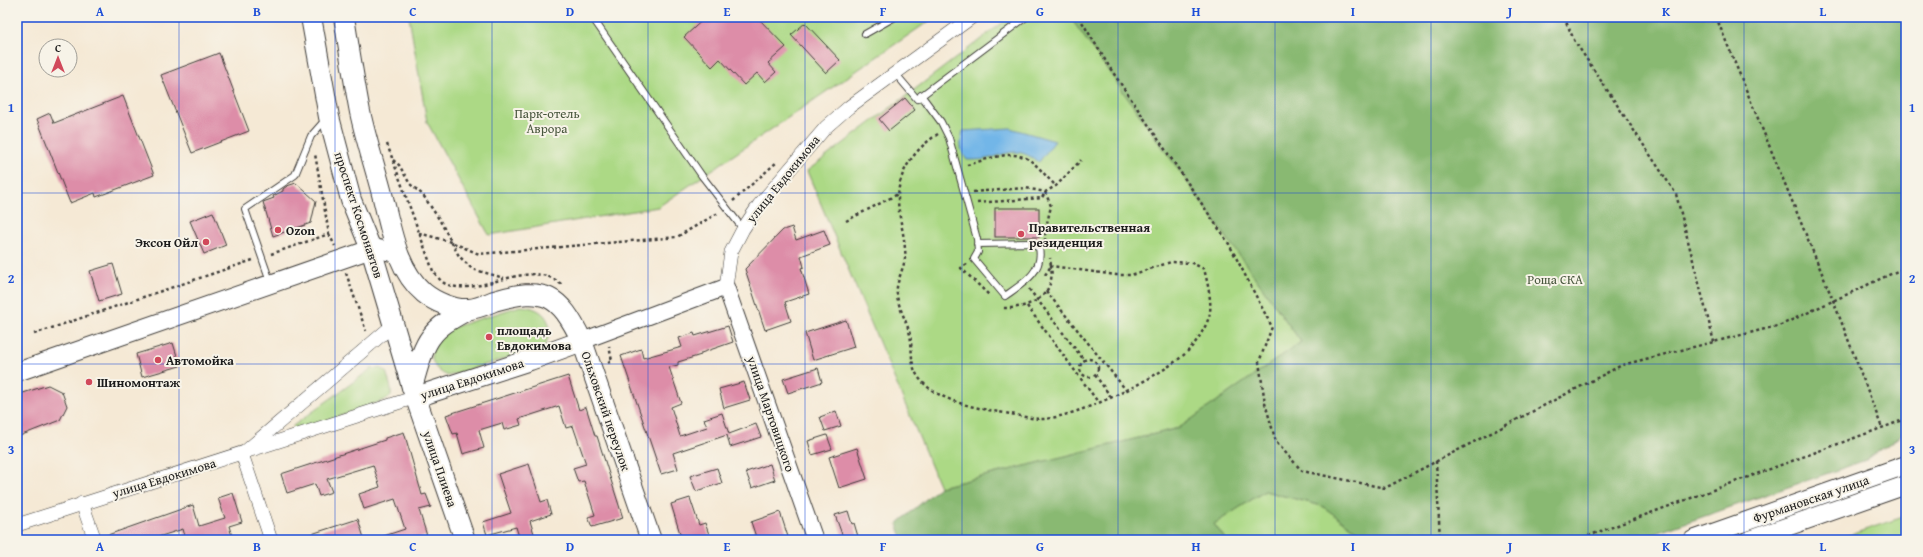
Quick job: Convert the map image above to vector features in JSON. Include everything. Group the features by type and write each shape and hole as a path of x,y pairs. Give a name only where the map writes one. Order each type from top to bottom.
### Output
{"main road":[{"name":"проспект Космонавтов","path":"311,17 329,117 352,200 371,249 414,392"},
{"name":"проспект Космонавтов","path":"344,17 360,113 393,235"},
{"name":"Ольховский переулок","path":"393,235 406,272 424,293 437,302 469,309 526,293 543,294 554,300 565,311 582,341 651,540"},
{"path":"17,372 371,249 385,249 396,253 400,258"},
{"path":"414,392 420,362 430,337 447,322 469,309"},
{"name":"улица Евдокимова","path":"414,392 530,360 582,341"},
{"name":"улица Плиева","path":"414,392 465,540"},
{"name":"Фурмановская улица","path":"1693,540 1906,465"},
{"name":"Фурмановская улица","path":"1748,540 1906,485"}],"street":[{"name":"улица Евдокимова","path":"582,341 726,287 731,252 743,229 759,205 826,127 848,107 972,17"},
{"name":"улица Мартовицкого","path":"726,287 815,540"},
{"path":"272,540 242,454 370,342 393,325"},
{"name":"улица Евдокимова","path":"17,525 82,503 242,454 414,392"},
{"path":"82,503 95,540"}],"lane":[{"path":"592,17 702,176 743,229"},
{"path":"865,34 895,17"},
{"path":"895,73 917,99 1026,17"},
{"path":"921,95 945,129 958,167 977,244 978,252 974,259 1005,296 1032,275 1038,264 1038,248 1030,244 977,244"},
{"path":"271,284 245,209 295,175 311,136 329,117"}],"path":[{"path":"1079,17 1110,68 1229,244 1272,327 1259,362 1265,403 1276,442 1302,471 1385,488 1622,365 1781,325 1906,267"},
{"path":"1564,17 1574,40 1676,194 1714,342"},
{"path":"1716,17 1833,300 1882,428"},
{"path":"945,129 918,149 903,172 898,194 906,251 897,289 899,301 910,332 911,362 919,378 930,388 948,398 980,410 1044,419 1064,415 1126,390 1156,374 1187,352 1203,331 1210,315 1208,282 1204,268 1192,263 1171,262 1131,275 1116,275 1051,266 1051,281 1046,291 1038,300 1027,306 1002,308"},
{"path":"388,145 419,233"},
{"path":"958,167 998,157 1016,155 1029,160 1056,186"},
{"path":"393,160 399,165 410,184 423,195 439,219 459,256 472,268 505,278"},
{"path":"965,193 1026,188 1045,192 1056,186 1081,160"},
{"path":"846,221 898,194"},
{"path":"329,234 341,260 370,342"},
{"path":"1029,289 1084,360"},
{"path":"1046,291 1126,390"},
{"path":"1027,306 1079,372 1098,402"},
{"path":"1079,372 1081,364 1084,360"},
{"path":"1084,360 1093,360 1097,362 1101,360"},
{"path":"1095,375 1098,367 1097,362"},
{"path":"1079,372 1087,377 1095,375"},
{"path":"1095,375 1111,396"},
{"path":"1577,540 1905,419 1906,427"},
{"path":"1436,461 1440,540"}],"green space":[{"name":"Парк-отель Аврора","path":"409,17 935,17 658,207 489,235 427,122"},
{"path":"1010,17 1070,17 1301,342 1179,428 940,487 807,171"},
{"name":"Роща СКА","path":"1070,17 1906,17 1906,432 1866,460 1636,540 1370,540 1322,506 1265,491 1214,524 1226,540 903,540 897,524 940,487 1179,428 1301,342"},
{"path":"520,306 537,310 547,319 549,331 548,339 544,347 448,376 436,368 432,361 432,346 451,328"},
{"path":"380,368 386,371 391,388 391,396 385,400 295,432 293,426 371,369"},
{"path":"1265,491 1322,506 1370,540 1226,540 1214,524"},
{"path":"1906,516 1906,540 1835,540"}],"water":[{"path":"1010,128 1055,141 1039,162 1018,152 1007,153 981,160 967,160 964,156 961,146 963,131"}],"building":[{"path":"706,17 757,17 786,47 768,63 776,72 765,82 757,73 744,85 720,59 712,67 684,37"},
{"path":"805,23 840,60 826,73 791,35"},
{"path":"219,53 249,131 192,153 161,75"},
{"path":"123,96 154,175 96,197 95,193 70,203 37,119 50,113 54,123"},
{"path":"905,98 915,110 889,131 879,119"},
{"path":"296,183 316,201 311,223 273,236 263,202 274,198 273,196 283,191 283,189 287,186"},
{"path":"995,208 1039,208 1039,237 995,237"},
{"path":"213,212 226,245 204,254 190,221"},
{"path":"792,227 796,240 824,230 830,245 801,256 804,267 801,268 809,294 785,302 791,321 765,330 745,269 783,230"},
{"path":"113,264 122,294 99,301 90,271"},
{"path":"846,320 854,347 813,360 805,333"},
{"path":"728,326 733,342 701,353 701,355 678,362 678,365 669,367 681,403 671,407 680,436 707,427 704,419 722,413 729,434 756,424 761,437 730,447 727,435 673,453 678,469 661,474 621,356 641,349 643,358 682,347 679,338 694,333 695,336"},
{"name":"Автомойка","path":"173,343 180,366 142,377 136,354"},
{"path":"818,368 822,382 788,393 783,379"},
{"path":"568,376 579,410 586,407 595,436 597,436 623,518 592,527 588,517 595,515 584,481 578,482 573,468 586,464 573,426 566,428 559,406 519,419 521,425 504,430 502,423 479,430 484,448 463,454 457,433 453,434 446,415"},
{"path":"744,382 750,400 724,408 719,389"},
{"path":"48,385 62,392 67,406 60,420 17,437 17,395"},
{"path":"836,411 841,426 825,431 820,417"},
{"path":"404,432 422,495 426,494 431,507 419,510 427,536 415,540 379,540 378,538 405,529 395,499 364,509 359,494 380,487 373,465 327,479 332,492 319,496 315,484 287,493 281,474 385,440 385,438"},
{"path":"827,435 832,449 812,455 808,441"},
{"path":"857,448 867,479 839,488 829,457"},
{"path":"529,464 541,502 547,500 551,514 530,521 536,540 520,540 516,527 487,535 483,522 511,513 498,474"},
{"path":"770,464 775,480 752,488 746,472"},
{"path":"717,468 722,483 696,491 690,476"},
{"path":"233,493 242,522 229,526 233,540 186,540 183,529 158,537 159,540 103,540 102,537 193,505 199,526 225,518 218,498"},
{"path":"690,498 699,525 705,523 711,540 682,540 671,504"},
{"path":"848,511 852,524 854,523 859,540 844,540 835,515"},
{"path":"780,512 789,540 757,540 751,522"},
{"path":"358,519 364,538 356,540 300,540 299,538"}],"place":[{"name":"Ozon","path":"278,230"},
{"name":"Правительственная резиденция","path":"1021,234"},
{"name":"Эксон Ойл","path":"206,242"},
{"name":"площадь Евдокимова","path":"489,337"},
{"name":"Автомойка","path":"158,360"},
{"name":"Шиномонтаж","path":"89,382"}]}
